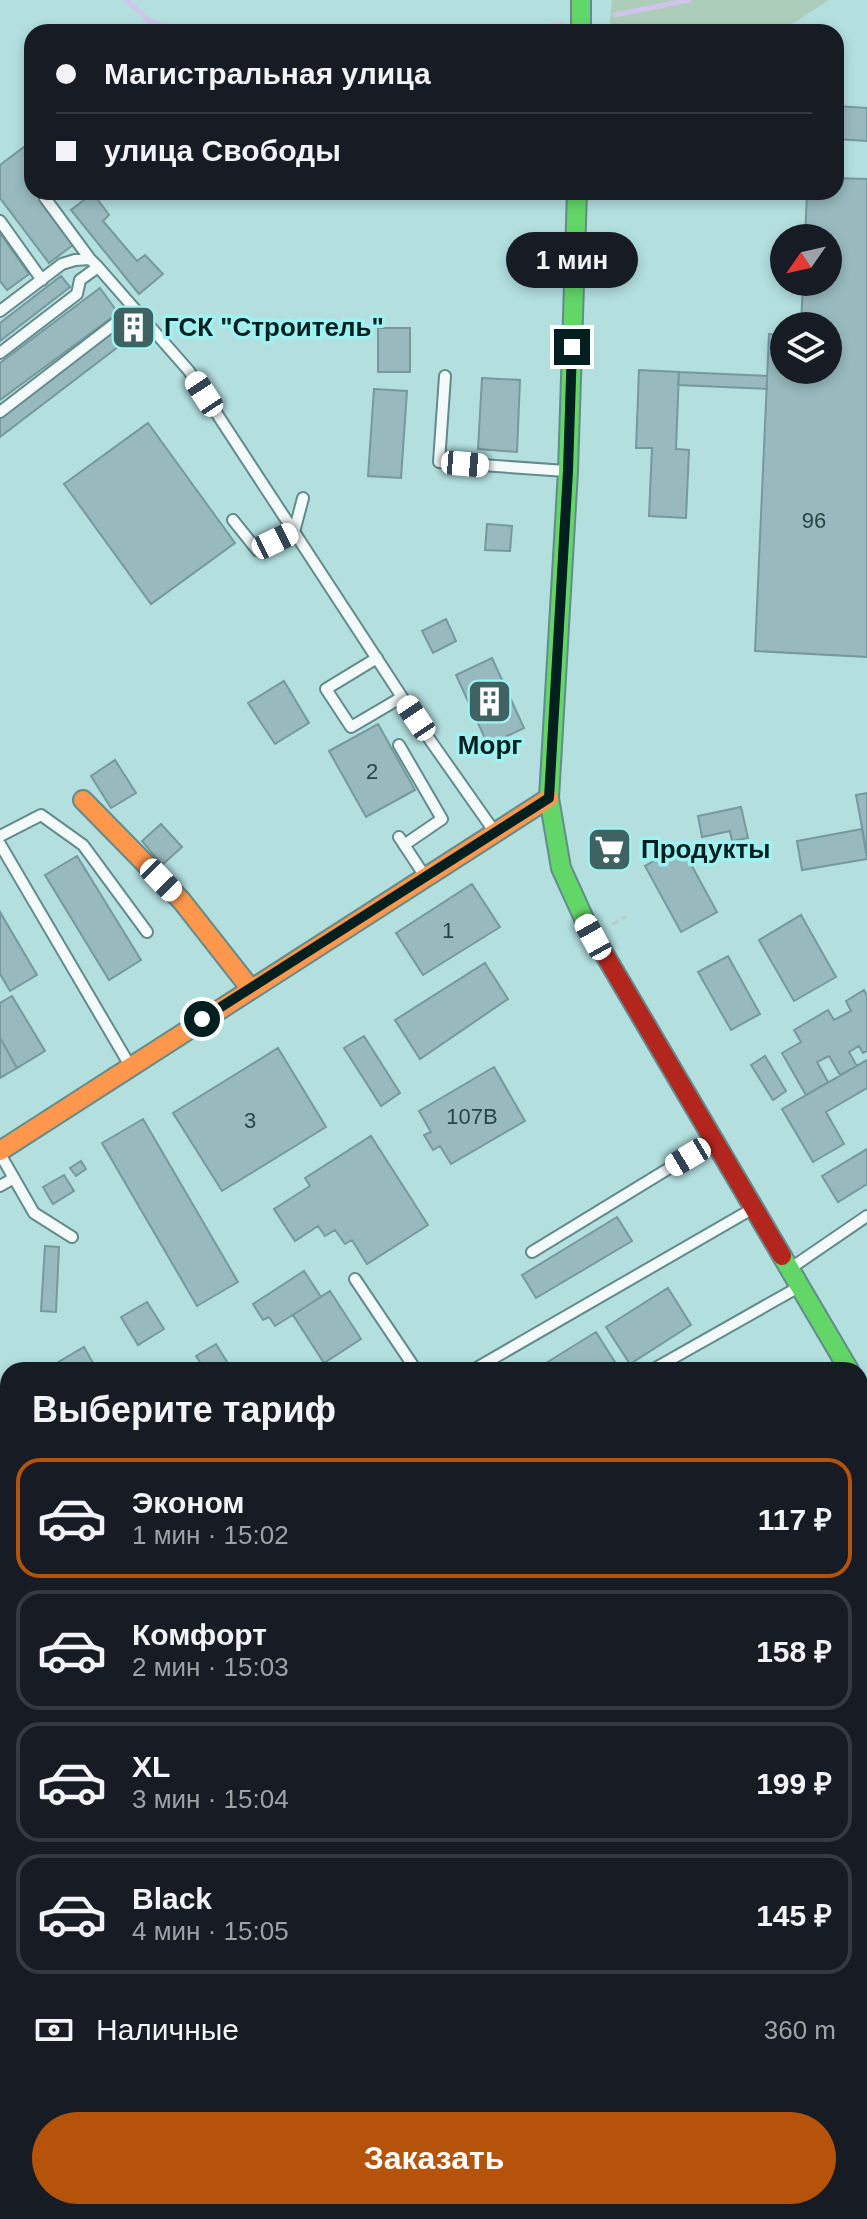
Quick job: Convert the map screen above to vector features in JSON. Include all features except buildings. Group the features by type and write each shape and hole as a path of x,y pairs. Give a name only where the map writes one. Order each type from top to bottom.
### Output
{"main road":[{"path":"581,0 581,24"},
{"path":"577,200 568,471 549,798 561,868 582,917 844,1362"},
{"path":"0,1153 250,988 549,798"},
{"path":"83,800 181,900 250,988"}],"lane":[{"path":"47,200 94,263 189,371 402,697 495,833"},
{"path":"0,221 42,280"},
{"path":"2,306 62,264 75,260 94,263"},
{"path":"0,353 77,294 80,280 94,263"},
{"path":"0,412 134,309"},
{"path":"445,376 439,462 568,471"},
{"path":"233,520 257,550 294,532 303,498"},
{"path":"377,658 326,689 342,714 351,727 402,697"},
{"path":"399,745 442,819 402,841 425,877"},
{"path":"0,836 41,815 83,845 147,932"},
{"path":"0,844 130,1066"},
{"path":"532,1252 714,1141"},
{"path":"0,1153 34,1213 72,1237"},
{"path":"0,1186 14,1178"},
{"path":"487,1362 754,1208"},
{"path":"790,1269 867,1216"},
{"path":"355,1279 411,1362"},
{"path":"666,1362 800,1287"}],"green space":[{"path":"612,0 829,0 792,24 610,24"}],"waterway":[{"path":"127,0 150,22 160,24"},
{"path":"615,15 689,0"}],"traffic: fast":[{"path":"581,0 581,24"},
{"path":"577,200 568,471 549,798 561,868 586,923"},
{"path":"782,1256 844,1362"}],"traffic: slow":[{"path":"0,1151 549,798"},
{"path":"83,800 181,900 250,988"}],"traffic: jam":[{"path":"586,923 782,1256"}],"place":[{"name":"ГСК \"Строитель\"","path":"133,327"},
{"name":"Морг","path":"490,702"},
{"name":"Продукты","path":"610,849"}],"route":[{"path":"202,1019 549,798 572,347"}]}
